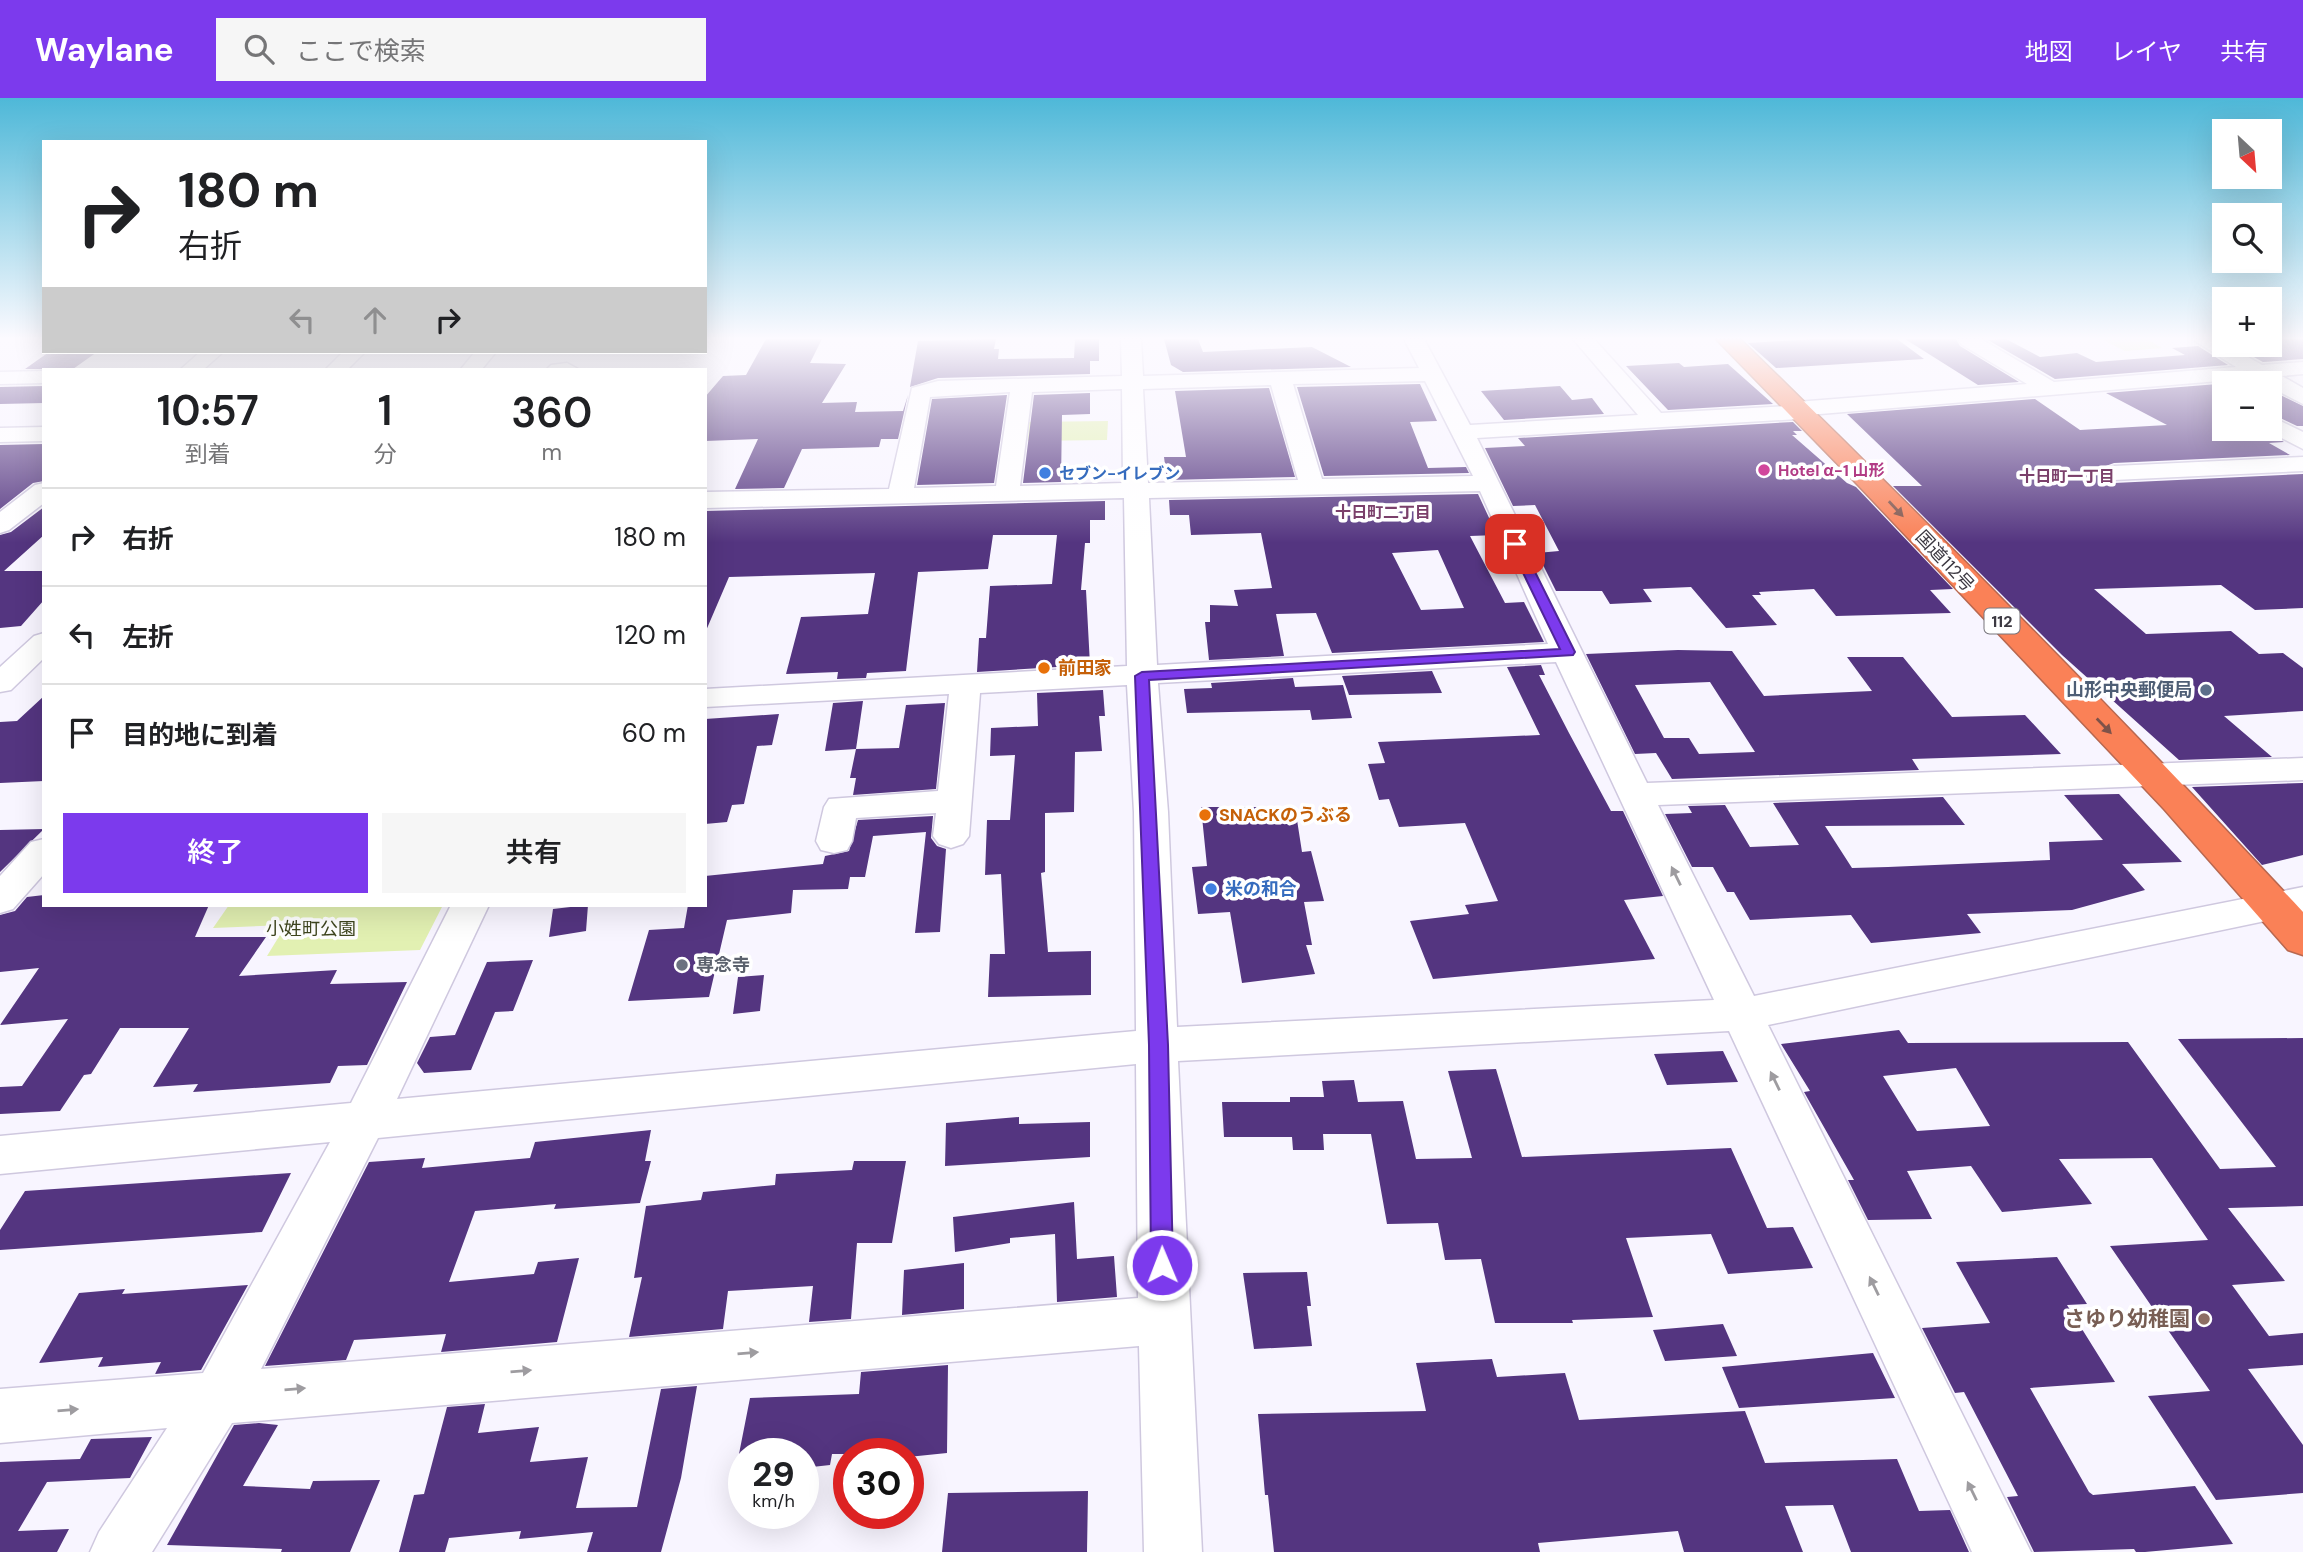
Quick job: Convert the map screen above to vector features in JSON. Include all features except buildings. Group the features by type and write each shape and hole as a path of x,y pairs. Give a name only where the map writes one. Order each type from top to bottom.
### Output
{"highway":[{"name":"国道112号","path":"1794,407 1868,479 2152,776 2288,903 2303,939"}],"street":[{"path":"900,495 916,407"},
{"path":"1007,493 1018,407"},
{"path":"1133,407 1158,1045 1163,1320 1172,1552"},
{"path":"1288,407 1312,487"},
{"path":"1448,407 1489,484 2002,1552"},
{"path":"1644,407 1655,419"},
{"path":"1462,432 1835,407"},
{"path":"2282,430 2303,442"},
{"path":"0,435 42,434"},
{"path":"2114,473 2303,464"},
{"path":"707,500 1489,484"},
{"path":"5,517 42,491"},
{"path":"5,517 42,512"},
{"path":"0,683 42,644"},
{"path":"707,698 1568,652"},
{"path":"951,836 965,685"},
{"path":"1637,794 2303,769"},
{"path":"834,841 841,807 955,801"},
{"path":"0,900 42,853"},
{"path":"0,1155 366,1118 1158,1045 1743,1014 2288,903"},
{"path":"119,1552 219,1396 366,1118 469,907"},
{"path":"0,1416 1163,1320"}],"green space":[{"path":"1108,421 1107,440 1028,441 1029,422"},
{"name":"小姓町公園","path":"228,907 442,907 420,950 267,956 286,925 213,928"}],"place":[{"name":"Hotel α-1 山形","path":"1764,470"},
{"name":"セブン-イレブン","path":"1045,473"},
{"name":"前田家","path":"1044,668"},
{"name":"山形中央郵便局","path":"2206,690"},
{"name":"SNACKのうぶる","path":"1205,815"},
{"name":"米の和合","path":"1211,889"},
{"name":"専念寺","path":"682,965"},
{"name":"さゆり幼稚園","path":"2204,1319"}],"district":[{"name":"十日町一丁目","path":"2067,476"},
{"name":"十日町二丁目","path":"1383,512"}],"route":[{"path":"1162,1265 1151,812 1142,676 1568,652 1515,544"}]}
